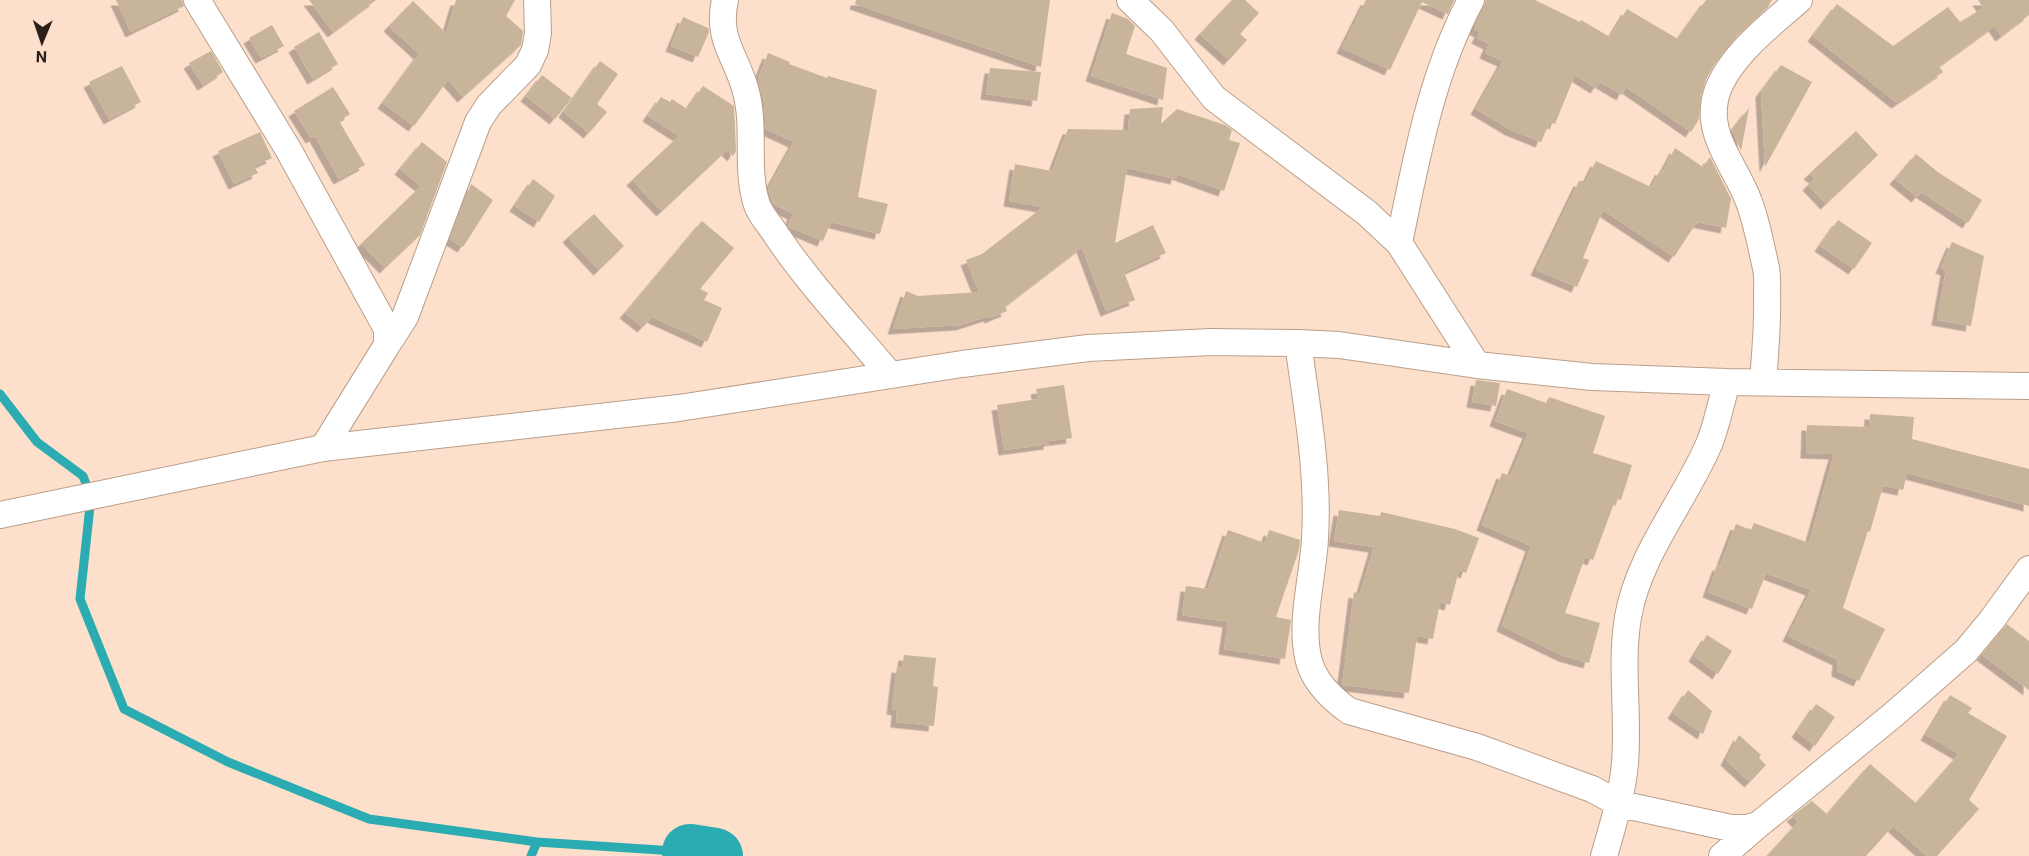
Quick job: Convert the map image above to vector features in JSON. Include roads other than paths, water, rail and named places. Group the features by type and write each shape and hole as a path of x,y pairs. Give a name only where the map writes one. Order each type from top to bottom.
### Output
{"street":[{"path":"197,0 288,149 382,318 387,329 387,345"},
{"path":"323,448 405,317 478,123 489,105 528,65 536,50 537,0"},
{"path":"725,0 722,14 725,43 746,91 751,123 751,181 758,208 792,258 890,375"},
{"path":"1130,0 1162,31 1214,98 1367,213 1399,243 1477,365"},
{"path":"1399,243 1425,119 1441,70 1471,0"},
{"path":"1763,382 1768,325 1767,272 1750,203 1740,179 1720,147 1713,114 1715,98 1728,71 1749,44 1799,0"},
{"path":"0,515 323,448 679,408 890,375 1088,348 1211,342 1298,343 1339,345 1477,365 1592,377 1727,382 2029,386"},
{"path":"1298,343 1315,469 1315,538 1305,639 1308,660 1334,700 1348,711 1477,747 1592,789 1620,804 1731,828 1758,825"},
{"path":"1604,856 1620,804 1625,761 1628,616 1639,580 1654,546 1709,443 1727,382"},
{"path":"1722,856 1893,715 1966,651 2029,569"}],"waterway":[{"path":"0,394 37,442 83,476 91,497 80,599 124,709 228,762 369,819 537,842 690,852"},
{"path":"531,856 537,842"},
{"path":"690,852 715,856"}]}
